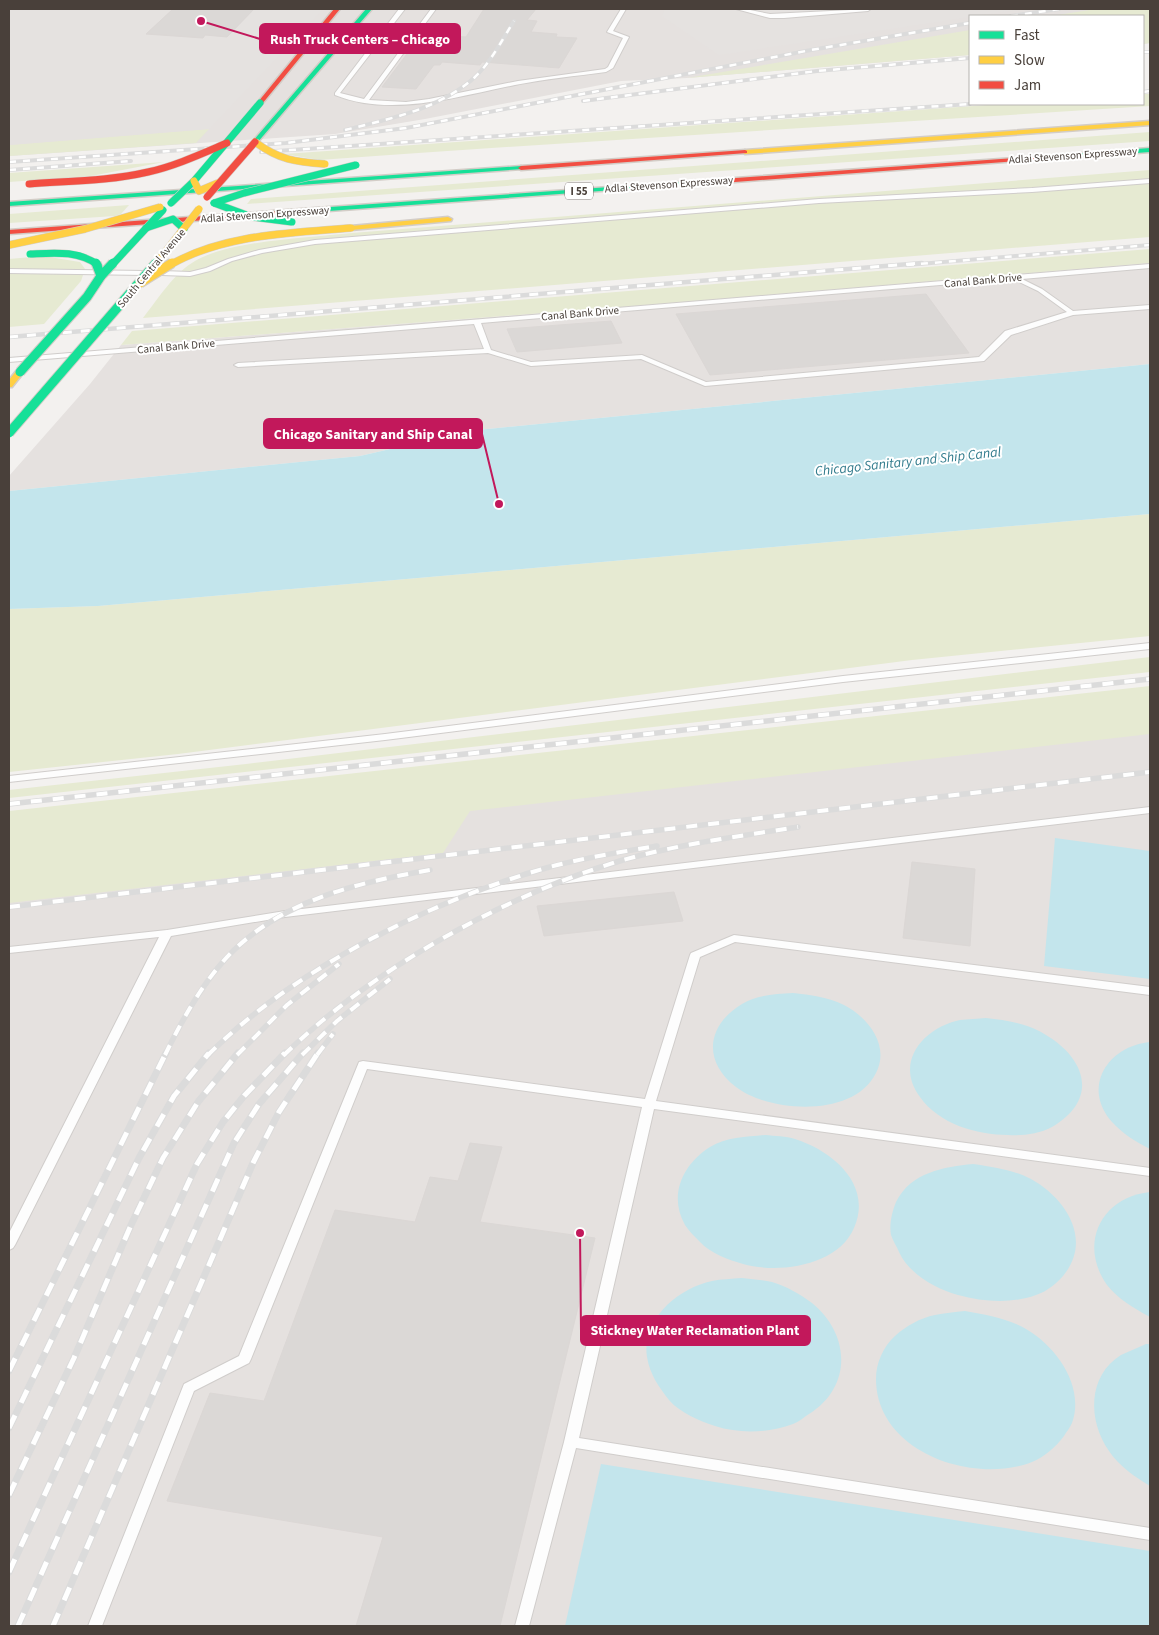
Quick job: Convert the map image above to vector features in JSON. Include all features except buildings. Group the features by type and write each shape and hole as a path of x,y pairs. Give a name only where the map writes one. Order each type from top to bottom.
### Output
{"main road":[{"path":"146,228 198,209 227,143 337,9"},
{"path":"9,245 97,227 204,193 218,183 255,142 369,9"},
{"name":"I 55","path":"9,204 1150,123"},
{"path":"204,193 244,193 361,165 287,161 273,156 255,142"},
{"path":"184,229 164,207 141,198 120,193 84,189 23,186 117,177 147,172 177,163 227,143"},
{"name":"Adlai Stevenson Expressway","path":"9,232 1150,150"},
{"path":"204,193 233,213 268,221 350,225"},
{"path":"9,385 164,207"},
{"name":"South Central Avenue","path":"9,433 140,283 198,209"},
{"path":"140,283 188,255 228,243 350,225 456,216"},
{"path":"9,255 50,252 73,254 89,258 98,264 102,276"}],"lane":[{"path":"402,9 337,94 365,101 406,104 518,83 606,70 610,68 626,37 610,32 623,9"},
{"path":"365,101 433,9"},
{"path":"739,9 770,16 784,16 868,9"},
{"path":"9,271 190,274 208,270 230,260 260,251 316,242 819,202 1032,190 1150,181"},
{"name":"Canal Bank Drive","path":"9,360 1150,266"},
{"path":"1014,278 1040,290 1072,313"},
{"path":"238,365 488,351 531,364 642,357 705,384 981,359 1008,333 1072,313 1150,307"},
{"path":"478,322 488,351"},
{"path":"9,778 385,737 843,679 1150,646"},
{"path":"9,950 166,933 285,914 1150,810"},
{"path":"9,1245 166,933"},
{"path":"522,1626 571,1442 649,1104 695,955 734,938 1150,991"},
{"path":"95,1626 189,1388 244,1360 363,1065 1150,1172"},
{"path":"571,1442 1150,1534"}],"shaded area":[{"path":"9,9 1150,9 1150,43 1144,44 1144,15 969,15 969,55 687,78 621,81 425,119 335,134 9,156"},
{"path":"9,9 173,9 147,34 202,38 205,35 227,37 254,9 323,9 209,129 9,145"},
{"path":"665,9 1021,9 969,15 969,17 719,55 662,16"},
{"path":"1150,263 1150,364 468,431 360,456 9,491 9,476 90,384 121,345 662,304"},
{"path":"1150,712 1150,1626 9,1626 9,840"}],"green space":[{"path":"1096,9 1150,9 1150,43 1144,44 1144,15 1057,15"},
{"path":"969,30 969,55 687,78"},
{"path":"1144,94 1150,94 1150,106 319,160 284,154 988,105 1144,105"},
{"path":"209,129 196,143 9,156 9,145"},
{"path":"1150,132 1150,141 247,204 251,199"},
{"path":"164,162 91,176 9,182 9,173"},
{"path":"1150,170 1150,237 143,318 173,279 187,266 211,254 249,244 352,233"},
{"path":"129,205 121,214 115,216 9,223 9,214"},
{"path":"1150,249 1150,263 662,304 121,345 132,331"},
{"path":"43,256 80,262 85,269 81,281 44,324 9,327 9,259"},
{"path":"1150,514 1150,636 912,660 178,754 9,772 9,609 98,606"},
{"path":"1150,657 1150,672 9,798 9,790 246,764"},
{"path":"1150,686 1150,734 470,811 443,853 9,903 9,811"}],"water":[{"path":"1150,364 1150,514 98,606 9,609 9,491 360,456 468,431"},
{"path":"1055,838 1150,851 1150,979 1044,966"},
{"path":"793,993 825,998 844,1005 862,1017 875,1034 879,1043 880,1063 876,1073 865,1088 850,1098 831,1104 811,1107 789,1106 769,1102 751,1096 736,1087 725,1077 718,1066 713,1044 722,1022 730,1013 742,1004 760,997"},
{"path":"986,1018 1014,1022 1041,1032 1068,1053 1077,1065 1082,1091 1077,1103 1067,1116 1052,1127 1036,1133 1019,1135 984,1133 948,1121 937,1114 920,1097 913,1084 910,1071 911,1059 916,1048 934,1030 947,1024 960,1020"},
{"path":"1150,1042 1150,1149 1130,1137 1112,1122 1103,1109 1099,1095 1099,1082 1111,1060 1122,1051 1135,1045"},
{"path":"765,1135 795,1139 823,1152 846,1172 854,1184 858,1198 858,1212 854,1228 846,1241 835,1251 821,1259 789,1267 757,1267 743,1264 709,1250 690,1232 680,1214 678,1192 681,1181 692,1162 700,1154 723,1141"},
{"path":"973,1164 1010,1171 1031,1179 1054,1197 1064,1208 1071,1220 1075,1232 1076,1245 1073,1259 1063,1276 1045,1291 1027,1298 1007,1301 978,1299 958,1295 924,1280 909,1267 899,1252 891,1235 890,1227 896,1202 902,1192 910,1184 929,1173 940,1169"},
{"path":"1150,1192 1150,1317 1116,1295 1107,1285 1099,1269 1095,1254 1095,1239 1099,1225 1107,1213 1119,1203 1133,1196"},
{"path":"742,1278 772,1282 793,1291 812,1303 825,1316 834,1329 839,1344 841,1360 839,1375 833,1389 823,1402 795,1423 764,1431 725,1429 684,1413 669,1400 655,1380 647,1357 647,1343 650,1330 664,1308 675,1298 699,1285 715,1280"},
{"path":"965,1311 1004,1320 1026,1329 1048,1346 1066,1369 1075,1396 1075,1409 1071,1425 1054,1448 1032,1462 1008,1468 983,1469 957,1465 932,1456 910,1443 892,1426 880,1404 876,1379 877,1367 884,1350 891,1340 904,1329 924,1318 938,1314"},
{"path":"1150,1344 1150,1486 1128,1471 1109,1451 1097,1426 1094,1400 1102,1375 1110,1364 1121,1355"},
{"path":"601,1464 1150,1551 1150,1626 565,1626"}],"railway":[{"path":"1018,15 1059,9"},
{"path":"345,130 379,122 430,105 461,88 486,65 514,21"},
{"path":"9,162 286,143 406,128 811,50 969,23"},
{"path":"1144,52 1150,52"},
{"path":"583,101 817,71 969,58"},
{"path":"1144,92 1150,91"},
{"path":"261,152 969,104"},
{"path":"9,170 131,161"},
{"path":"907,265 1150,245"},
{"path":"9,337 922,263"},
{"path":"9,804 1150,679"},
{"path":"9,907 1150,772"},
{"path":"284,1055 357,993 399,965 443,938 533,893 579,875 645,854 710,841 798,827"},
{"path":"208,1055 242,1024 280,995 322,967 410,919 456,899 546,868 587,858 657,846"},
{"path":"166,1053 179,1027 204,986 223,961 255,932 301,905 326,895 377,880 430,870"},
{"path":"237,1055 287,1005 339,964"},
{"path":"302,1055 337,1021 390,979"},
{"path":"317,1055 333,1034"},
{"path":"9,1371 166,1053"},
{"path":"9,1428 139,1158 174,1096 209,1053"},
{"path":"9,1495 74,1358 131,1225 163,1158 198,1102 238,1053"},
{"path":"9,1572 197,1164 223,1122 244,1096 285,1053"},
{"path":"18,1626 234,1143 259,1104 303,1053"},
{"path":"53,1626 253,1163 279,1112 318,1053"}],"traffic: fast":[{"path":"255,142 369,9"},
{"path":"171,203 194,181 260,103"},
{"path":"1042,158 1150,150"},
{"path":"214,203 244,193 356,165"},
{"path":"9,204 521,168"},
{"path":"274,213 722,181"},
{"path":"214,203 252,217 292,222"},
{"path":"20,372 87,297 101,276 163,210"},
{"path":"146,228 173,219 184,229"},
{"path":"30,254 66,253 84,256 98,265 101,276"},
{"path":"9,433 159,260"}],"traffic: slow":[{"path":"745,152 1150,123"},
{"path":"255,142 280,158 295,162 325,164"},
{"path":"194,181 199,191 218,183"},
{"path":"9,245 85,229 160,207"},
{"path":"159,260 199,209"},
{"path":"351,228 448,219"},
{"path":"140,283 177,260 223,244 266,236 351,228"},
{"path":"9,385 20,372"}],"traffic: jam":[{"path":"260,103 337,9"},
{"path":"207,197 255,142"},
{"path":"29,184 103,179 148,172 178,163 227,143"},
{"path":"521,168 745,152"},
{"path":"722,181 1042,158"},
{"path":"9,232 274,213"}],"place":[{"name":"Rush Truck Centers – Chicago","path":"201,21"},
{"name":"Chicago Sanitary and Ship Canal","path":"499,504"},
{"name":"Stickney Water Reclamation Plant","path":"580,1233"}]}
